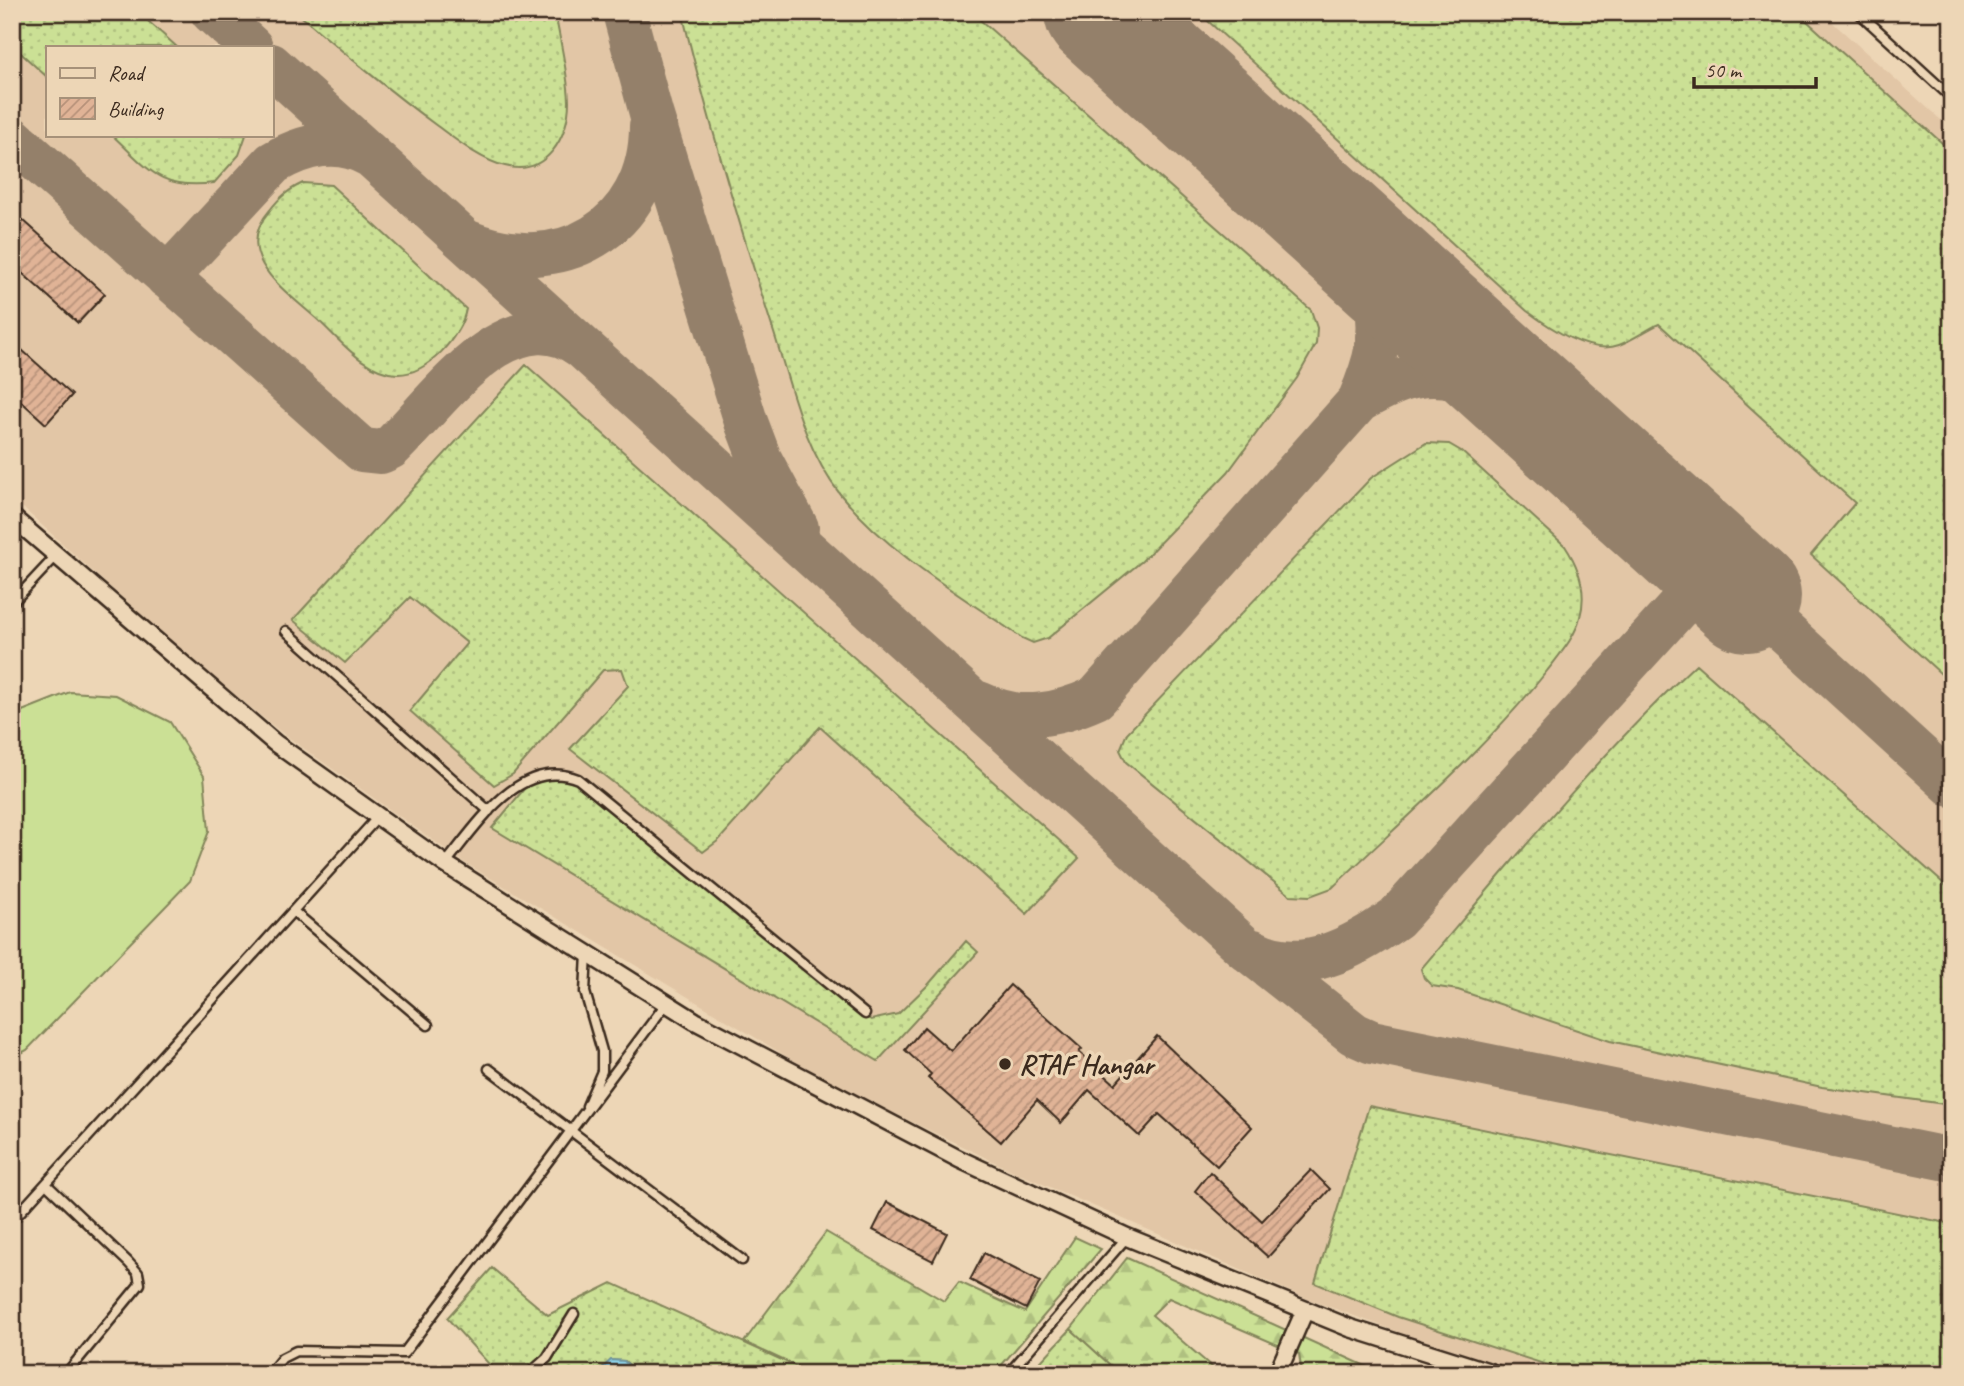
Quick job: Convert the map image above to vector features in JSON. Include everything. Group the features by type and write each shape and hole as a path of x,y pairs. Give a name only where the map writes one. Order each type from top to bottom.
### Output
{"street":[{"path":"12,517 257,728 445,864 666,1004 830,1094 959,1159 1127,1237 1350,1328 1496,1374"},
{"path":"1277,1374 1305,1310"}],"lane":[{"path":"1858,12 1952,98"},
{"path":"12,603 56,556"},
{"path":"286,631 489,811"},
{"path":"445,864 501,797 538,776 561,772 578,779 865,1014"},
{"path":"12,1221 378,817"},
{"path":"293,911 428,1025"},
{"path":"586,1110 601,1071 602,1051 585,992 587,954"},
{"path":"269,1374 282,1358 296,1350 404,1353 666,1004"},
{"path":"489,1069 742,1260"},
{"path":"46,1184 128,1262 138,1273 140,1284 66,1374"},
{"path":"1008,1374 1127,1237"},
{"path":"529,1374 547,1358 574,1314"}],"shaded area":[{"path":"12,12 1821,12 1952,130 1952,1374 1526,1374 1308,1299 1015,1172 826,1080 462,861 282,733 174,645 12,498"}],"green space":[{"path":"12,12 138,12 176,46 46,46 46,76 12,45"},
{"path":"296,12 555,12 569,101 565,128 560,140 543,160 532,166 505,166 487,159 419,112"},
{"path":"682,12 971,12 1311,310 1317,328 1316,344 1297,378 1228,472 1142,561 1048,638 1033,643 1022,638 926,572 859,516 828,476 808,437 793,395 725,174"},
{"path":"1198,12 1797,12 1952,152 1952,684 1811,555 1855,503 1659,324 1619,345 1595,347 1570,338 1536,318"},
{"path":"113,136 246,136 239,155 214,183 195,184 167,180 146,167"},
{"path":"303,183 331,185 466,309 450,342 431,361 408,373 397,374 374,368 344,346 278,285 267,271 259,257 256,243 259,227 281,198"},
{"path":"526,365 1079,858 1027,914 820,727 719,840 703,852 570,749 628,686 622,669 603,670 513,774 494,785 410,711 467,643 410,597 345,663 293,620"},
{"path":"1426,443 1449,444 1461,451 1565,546 1574,562 1582,589 1578,625 1562,652 1497,729 1332,888 1310,896 1290,895 1126,762 1120,750 1127,733 1371,478"},
{"path":"1696,664 1952,891 1952,1105 1822,1087 1610,1041 1458,990 1432,986 1424,978 1421,969 1521,851 1624,736"},
{"path":"70,692 116,695 170,722 204,776 209,831 190,881 27,1050 12,1058 12,715"},
{"path":"545,773 567,777 593,789 851,1007 871,1020 898,1014 928,985 966,941 978,952 878,1061 492,828 524,789"},
{"path":"1369,1106 1952,1224 1952,1374 1575,1374 1398,1317 1315,1283"},
{"path":"826,1232 944,1301 959,1282 1025,1312 1075,1237 1101,1249 994,1374 813,1374 744,1342"},
{"path":"1127,1258 1372,1369 1372,1374 1302,1374 1299,1354 1169,1298 1152,1315 1220,1374 1120,1374 1071,1329"},
{"path":"492,1268 548,1315 612,1283 813,1374 639,1374 625,1361 611,1360 596,1374 498,1374 447,1318"},
{"path":"1071,1329 1120,1374 1029,1374"}],"water":[{"path":"611,1360 624,1361 639,1374 596,1374"}],"building":[{"path":"12,210 105,294 78,323 12,264"},
{"path":"12,341 72,395 46,424 12,393"},
{"path":"1010,985 1082,1049 1079,1052 1115,1084 1157,1036 1252,1127 1217,1166 1159,1114 1139,1136 1089,1090 1061,1123 1037,1100 1001,1142 928,1078 931,1074 905,1050 924,1027 951,1051"},
{"path":"1311,1170 1330,1189 1268,1257 1195,1191 1210,1172 1262,1221"},
{"path":"887,1202 947,1233 933,1261 873,1230"},
{"path":"984,1253 1040,1282 1026,1309 970,1280"}],"taxiway":[{"path":"212,12 250,46"},
{"path":"624,12 651,113 746,422 760,459 797,528"},
{"path":"273,67 1244,947 1354,1034 1372,1042 1952,1160"},
{"path":"468,242 502,252 535,254 566,249 594,236 617,218 635,193 647,162 651,126"},
{"path":"12,138 362,450 381,452 390,448 452,383 501,343 528,334 555,334 582,347"},
{"path":"167,277 273,163 321,145 346,146 371,156"},
{"path":"979,703 1009,713 1038,715 1067,709 1096,698 1359,401 1377,347 1379,324 1376,303 1358,263 1326,217"},
{"path":"1359,401 1407,379 1430,375 1447,376 1481,384 1543,414"},
{"path":"1253,951 1290,961 1309,960 1346,948 1396,918 1714,568"},
{"path":"1746,597 1952,785"}],"runway":[{"path":"1099,12 1746,597"}],"place":[{"name":"RTAF Hangar","path":"1005,1064"}]}
